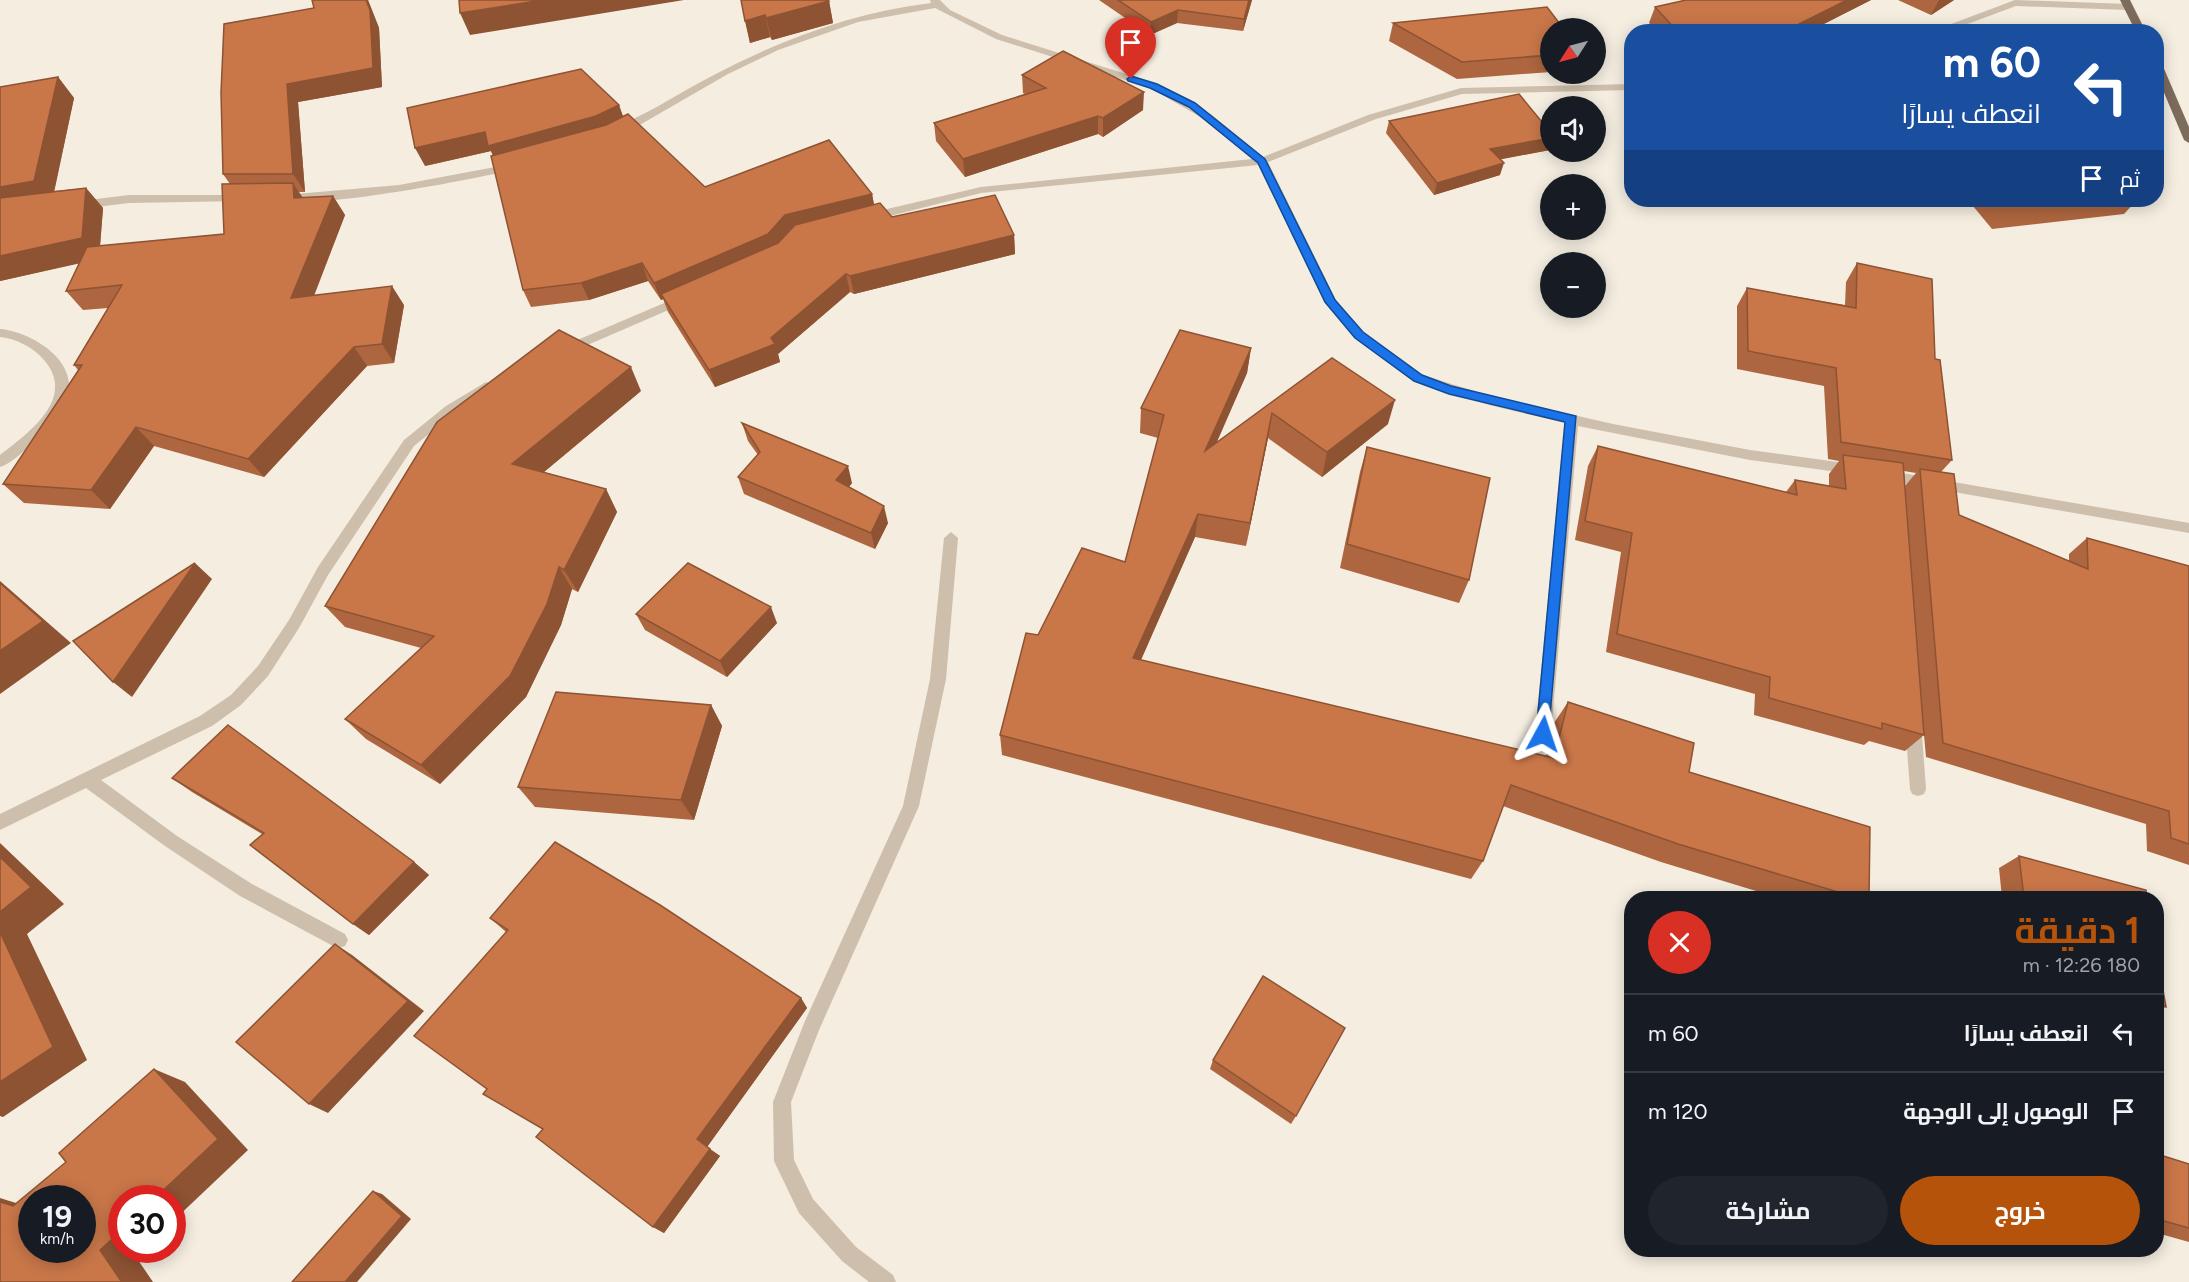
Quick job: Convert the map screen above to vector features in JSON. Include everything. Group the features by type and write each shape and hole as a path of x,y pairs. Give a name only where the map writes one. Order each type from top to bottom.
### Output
{"main road":[{"path":"2127,3 2137,24"},
{"path":"2164,81 2189,140"}],"street":[{"path":"608,138 649,118 723,73 802,38 893,9 936,2 999,37 1163,90 1208,117 1262,161 1331,302 1359,335 1418,378 1449,389 1572,419 1750,455 1896,483 2189,528"},
{"path":"1957,24 2015,3 2127,3"},
{"path":"860,220 981,190 1262,161 1372,117 1461,91 1624,87"},
{"path":"67,206 129,199 335,197 466,178 524,163"},
{"path":"555,354 692,295"},
{"path":"0,333 24,338 41,350 55,361 63,378 60,405 43,428 0,462"},
{"path":"0,822 206,721 236,700 263,671 294,624 323,571 409,443 451,409 498,381"},
{"path":"1543,734 1572,419"},
{"path":"886,1282 849,1254 806,1206 784,1161 782,1102 811,1027 911,806 938,679 951,538"},
{"path":"1912,708 1918,789"},
{"path":"86,779 171,841 246,890 339,940"}],"building":[{"path":"312,0 366,0 370,10 373,68 287,84 293,174 223,174 221,93 224,24 314,8"},
{"path":"459,0 543,0 460,13"},
{"path":"741,0 829,1 766,18 765,15 745,21"},
{"path":"1118,0 1249,0 1244,19 1178,10 1151,22"},
{"path":"1686,0 1847,0 1799,24 1671,24 1655,7"},
{"path":"1547,7 1555,18 1540,18 1540,56 1462,62 1393,23"},
{"path":"1063,51 1144,92 1103,118 1098,116 963,159 934,123 1046,88 1022,75"},
{"path":"581,69 619,105 596,116 488,146 485,132 415,148 407,108"},
{"path":"58,77 34,181 0,187 0,87"},
{"path":"1519,94 1540,120 1540,140 1490,149 1504,163 1437,183 1389,121"},
{"path":"628,114 705,187 829,140 872,194 785,215 768,234 654,283 642,263 581,283 523,290 491,156 606,125"},
{"path":"293,183 294,198 333,196 291,298 392,286 382,344 354,347 248,459 136,427 91,490 3,484 82,365 74,365 122,285 66,291 87,247 224,234 222,184"},
{"path":"86,188 82,238 0,256 0,198"},
{"path":"995,195 1014,235 850,276 846,274 771,338 775,344 709,370 661,294 778,243 795,225 880,203 892,217"},
{"path":"1857,263 1932,279 1935,359 1940,360 1952,460 1841,442 1836,368 1748,351 1747,288 1856,308"},
{"path":"559,330 631,367 512,464 606,489 564,570 559,567 547,604 510,676 421,765 345,719 434,636 325,606 437,422"},
{"path":"1180,330 1251,348 1205,451 1332,358 1395,400 1327,452 1272,413 1250,523 1198,514 1133,658 1554,758 1568,702 1694,743 1689,772 1870,827 1869,891 1835,891 1678,844 1511,785 1483,861 1000,735 1026,633 1038,635 1082,548 1125,562 1164,415 1141,408"},
{"path":"742,423 848,466 836,480 884,506 871,533 738,477 760,452"},
{"path":"1598,446 1797,495 1795,480 1846,489 1843,455 1903,463 1924,735 1882,723 1882,729 1769,698 1770,677 1617,634 1632,533 1585,521"},
{"path":"1367,447 1490,478 1469,580 1347,544"},
{"path":"1920,469 1954,474 1959,515 2088,569 2087,538 2189,566 2189,844 2171,838 2169,811 1943,743"},
{"path":"195,563 113,682 73,641"},
{"path":"688,563 771,607 720,661 636,614"},
{"path":"0,583 43,621 0,651"},
{"path":"556,692 711,705 681,800 518,787"},
{"path":"228,725 414,862 353,924 250,845 264,833 172,778"},
{"path":"555,842 660,905 801,998 697,1139 710,1149 653,1227 536,1137 543,1129 483,1094 487,1089 414,1036 508,930 490,918"},
{"path":"2019,856 2146,891 2023,891"},
{"path":"0,857 31,887 0,912"},
{"path":"0,932 53,1047 0,1082"},
{"path":"335,944 408,1001 309,1104 236,1042"},
{"path":"1263,976 1345,1028 1296,1116 1213,1060"},
{"path":"154,1069 218,1139 169,1185 108,1185 108,1243 100,1250 120,1282 0,1282 0,1202 13,1206 18,1202 18,1263 96,1263 96,1185 38,1185 66,1162 59,1153"},
{"path":"2164,1156 2189,1164 2189,1228 2164,1221"},
{"path":"373,1191 402,1216 345,1282 292,1282"}],"route":[{"path":"1131,79 1154,86 1192,105 1262,161 1331,302 1359,335 1418,378 1489,400 1572,419 1543,734"}]}
